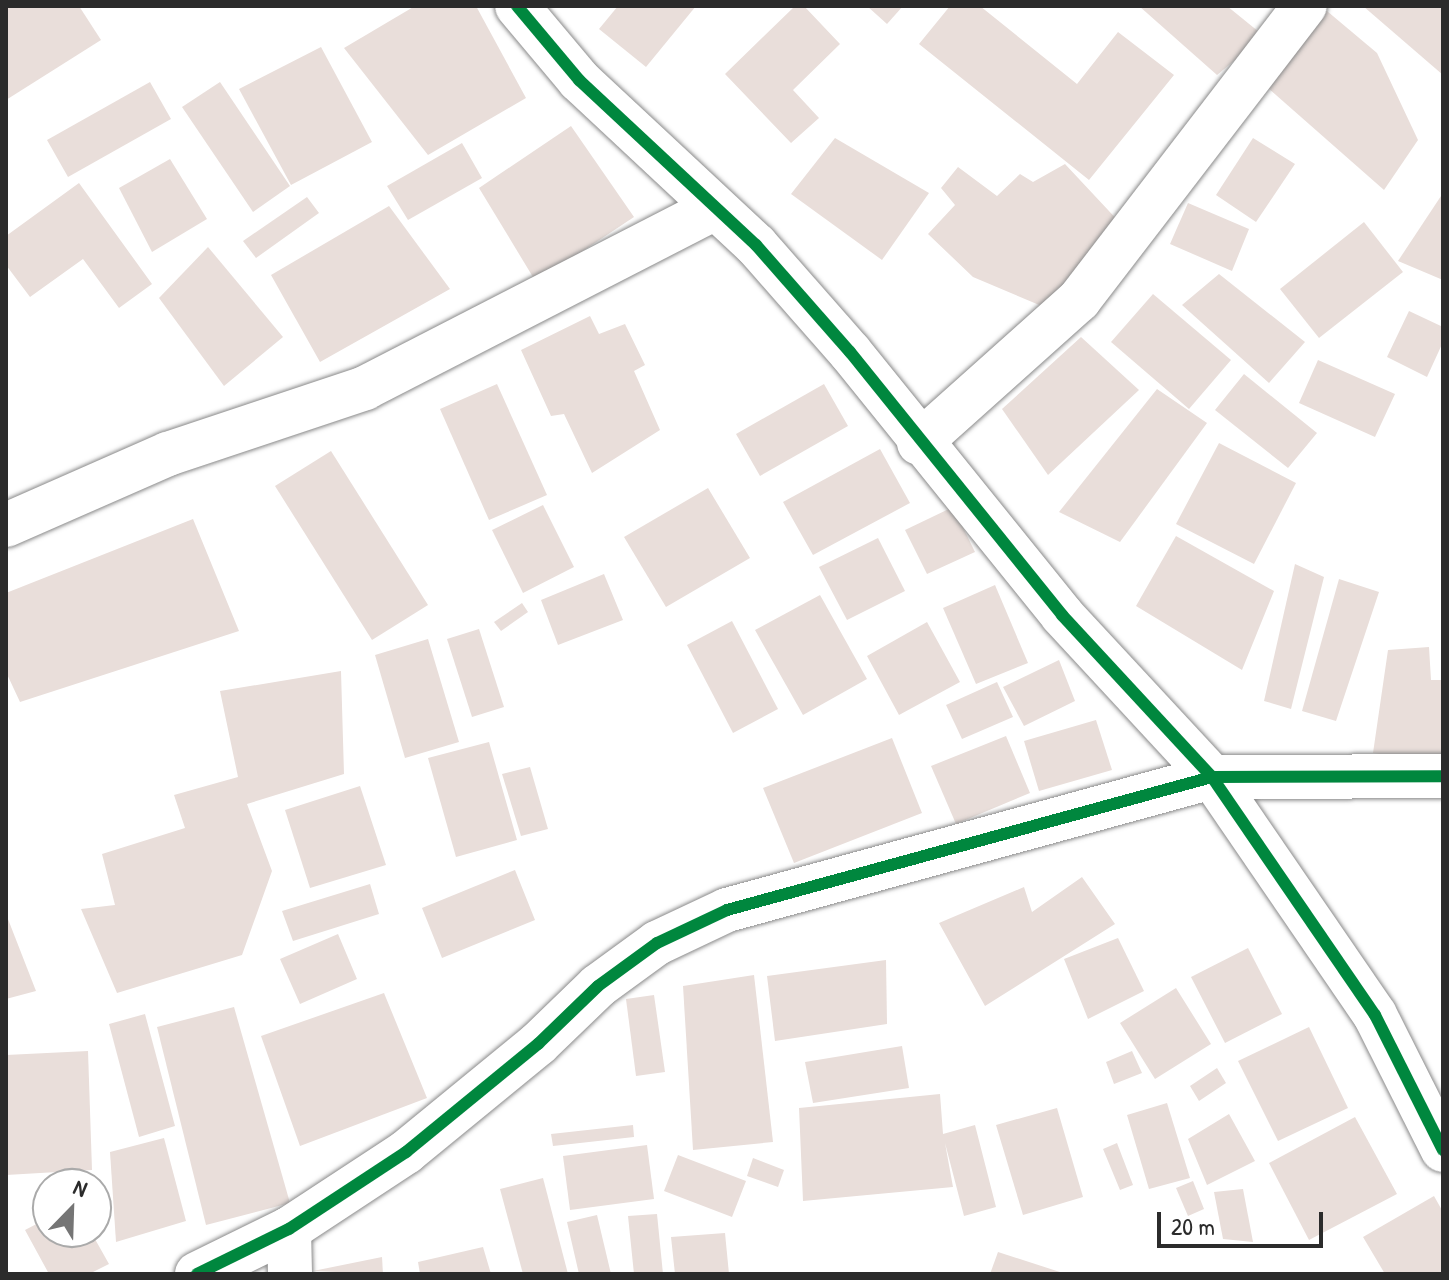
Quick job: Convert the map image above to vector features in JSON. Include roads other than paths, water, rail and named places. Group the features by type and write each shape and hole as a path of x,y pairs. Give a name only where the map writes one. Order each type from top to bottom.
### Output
{"street":[{"path":"517,6 579,80 756,245 808,304 1062,615 1212,777 1375,1015 1443,1150"},
{"path":"919,443 1079,300 1305,6"},
{"path":"6,525 168,454 365,388 714,209"},
{"path":"197,1274 289,1229 406,1152 538,1044 598,986 657,943 727,910 1212,777 1443,776"},
{"path":"289,1229 290,1274"}]}
